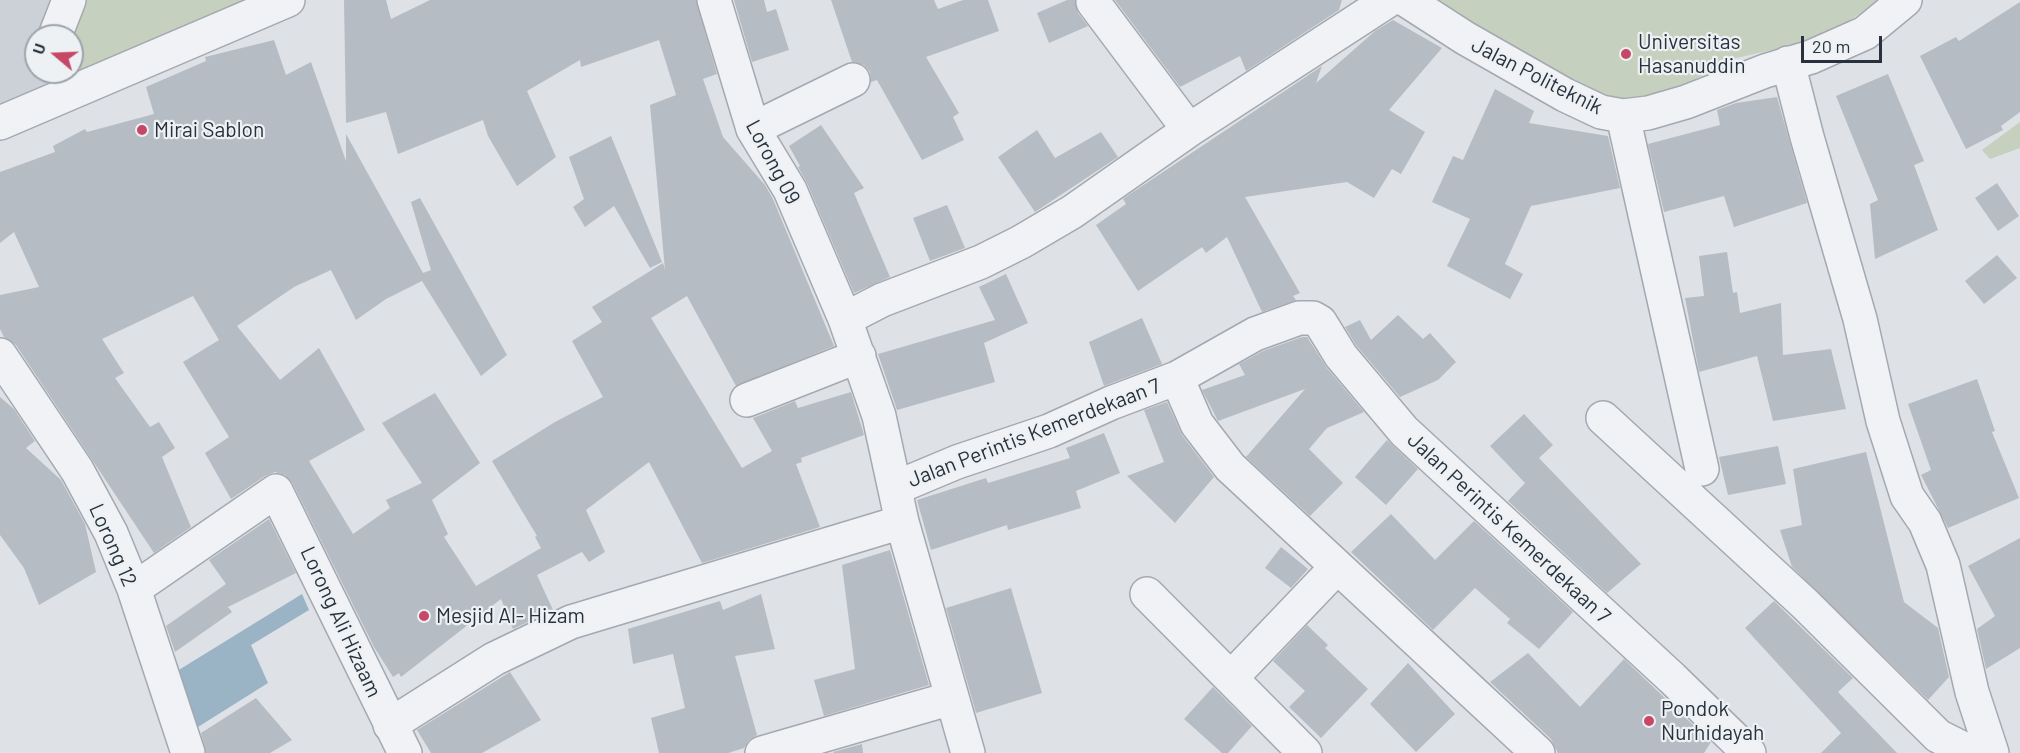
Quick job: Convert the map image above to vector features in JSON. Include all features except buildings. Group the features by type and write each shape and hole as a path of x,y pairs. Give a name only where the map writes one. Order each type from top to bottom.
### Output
{"street":[{"path":"60,24 69,0"},
{"name":"Lorong 09","path":"714,0 753,129 790,190 845,319"},
{"path":"845,319 882,300 981,262 1021,242 1072,212 1189,130 1389,0"},
{"name":"Jalan Politeknik","path":"1406,0 1465,38 1565,95 1601,112 1623,116 1648,113 1686,102 1788,63 1811,57 1865,33 1905,0"},
{"path":"0,123 285,1"},
{"path":"1094,2 1189,130"},
{"path":"1788,63 1860,320 1883,421 1907,496 1925,522 1943,565 1972,692 1992,753"},
{"path":"753,129 853,80"},
{"path":"1623,116 1702,469"},
{"name":"Jalan Perintis Kemerdekaan 7","path":"845,319 879,416 895,488 957,462 1049,430 1110,403 1177,378 1255,334 1304,316 1320,322 1341,356 1404,432 1672,678 1749,753"},
{"name":"Lorong 12","path":"0,355 77,470 111,533 134,589 188,753"},
{"path":"747,400 859,357"},
{"path":"1177,378 1197,424 1216,452 1336,567 1538,753"},
{"path":"1604,418 1805,604 1938,736 1972,753"},
{"path":"895,488 902,522 968,753"},
{"name":"Lorong Ali Hizaam","path":"134,589 276,491 397,739"},
{"path":"397,739 494,659 571,622 902,522"},
{"path":"1231,678 1336,567"},
{"path":"1147,594 1305,753"},
{"path":"762,753 952,698"}],"shaded area":[{"path":"0,0 270,0 84,75 84,24 24,24 24,84 62,84 0,109"}],"green space":[{"path":"79,0 261,0 84,76 84,24 75,24"},
{"name":"Universitas Hasanuddin","path":"1419,0 1880,0 1822,39 1736,58 1653,101 1599,98"},
{"path":"2020,122 2020,148 1990,159 1982,150"}],"water":[{"path":"302,594 309,610 251,645 268,683 190,732 169,676"}],"place":[{"name":"Universitas Hasanuddin","path":"1626,54"},
{"name":"Mirai Sablon","path":"142,130"},
{"name":"Mesjid Al- Hizam","path":"424,616"},
{"name":"Pondok Nurhidayah","path":"1649,721"}]}
